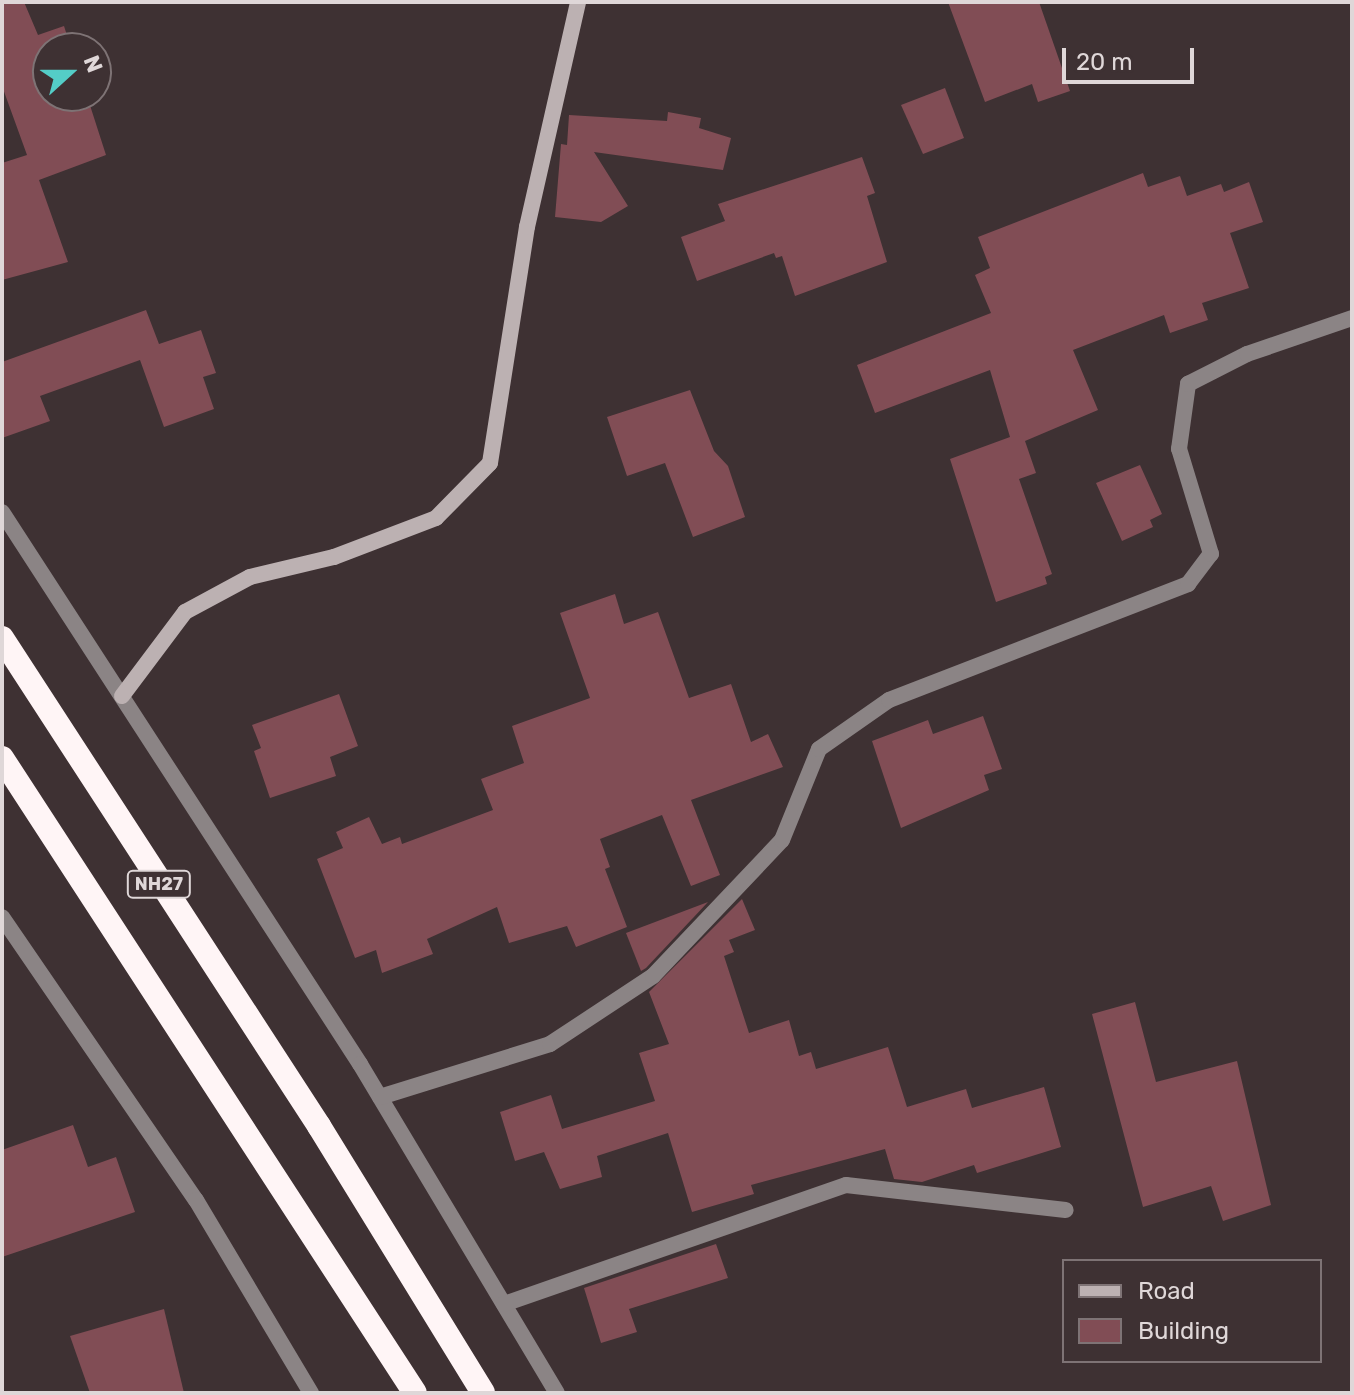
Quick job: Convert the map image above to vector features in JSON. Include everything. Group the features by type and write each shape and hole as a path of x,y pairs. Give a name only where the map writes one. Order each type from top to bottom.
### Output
{"highway":[{"name":"NH27","path":"2,638 319,1126 483,1393"},
{"name":"NH27","path":"2,758 269,1163 415,1393"}],"street":[{"path":"122,696 185,612 250,577 334,557 436,518 490,463 527,227 578,2"},
{"path":"380,1097 550,1044 653,976 782,840 819,749 889,700 1188,584 1211,554 1179,449 1188,384 1247,354 1352,318"},
{"path":"2,512 380,1097 557,1393"},
{"path":"2,917 196,1200 311,1393"},
{"path":"504,1304 846,1185 1066,1210"}],"building":[{"path":"2,2 24,2 37,32 32,32 32,112 92,112 106,155 39,180 68,262 2,280 2,163 27,155 2,86"},
{"path":"948,2 1039,2 1070,91 1038,102 1032,84 985,102"},
{"path":"64,26 66,32 47,32"},
{"path":"945,88 964,138 923,154 901,105"},
{"path":"668,112 701,118 699,128 731,138 723,170 594,152 628,206 601,222 555,217 561,144 567,145 569,115 667,121"},
{"path":"862,157 875,193 867,196 887,262 795,296 782,256 776,258 774,253 697,281 681,237 725,221 718,204"},
{"path":"1143,173 1148,187 1180,176 1187,196 1221,184 1224,192 1249,182 1263,222 1230,233 1249,288 1202,303 1208,320 1170,333 1164,315 1073,350 1098,410 1025,441 1036,473 1019,479 1052,574 1045,577 1047,584 996,602 950,459 1010,437 990,370 875,413 857,365 991,313 975,275 990,268 978,237"},
{"path":"146,310 159,344 201,330 216,373 203,377 214,409 164,427 140,360 40,396 50,421 2,438 2,362"},
{"path":"690,390 714,451 728,466 745,517 693,537 665,463 627,476 607,417"},
{"path":"1140,465 1162,514 1150,520 1153,527 1122,541 1096,483"},
{"path":"615,594 624,624 658,612 689,698 731,684 751,742 768,734 783,767 691,800 720,875 691,886 662,815 600,839 610,867 605,869 627,927 576,947 567,926 509,943 497,907 427,939 433,954 382,973 376,950 355,958 317,859 343,848 336,832 369,817 382,844 400,837 402,844 493,810 481,779 524,763 512,726 590,698 560,613"},
{"path":"339,694 358,746 330,757 336,776 270,798 254,751 261,748 252,725"},
{"path":"983,716 1002,769 984,775 989,790 901,828 872,741 928,720 933,734"},
{"path":"742,899 755,930 729,940 734,952 724,956 749,1033 789,1020 799,1056 811,1052 816,1069 888,1047 907,1107 966,1089 972,1108 1044,1087 1061,1147 977,1173 974,1165 922,1182 894,1179 885,1149 751,1185 754,1194 692,1212 668,1133 597,1156 602,1177 560,1189 544,1152 515,1161 500,1112 551,1095 562,1129 655,1101 639,1053 669,1044 649,992"},
{"path":"708,902 646,968 641,971 626,933"},
{"path":"1135,1002 1156,1082 1237,1061 1271,1205 1223,1221 1211,1186 1143,1207 1092,1014"},
{"path":"73,1125 88,1167 116,1157 135,1212 2,1257 2,1150"},
{"path":"716,1244 728,1278 629,1309 637,1332 601,1343 584,1288"},
{"path":"164,1309 184,1393 90,1393 70,1336"}]}
